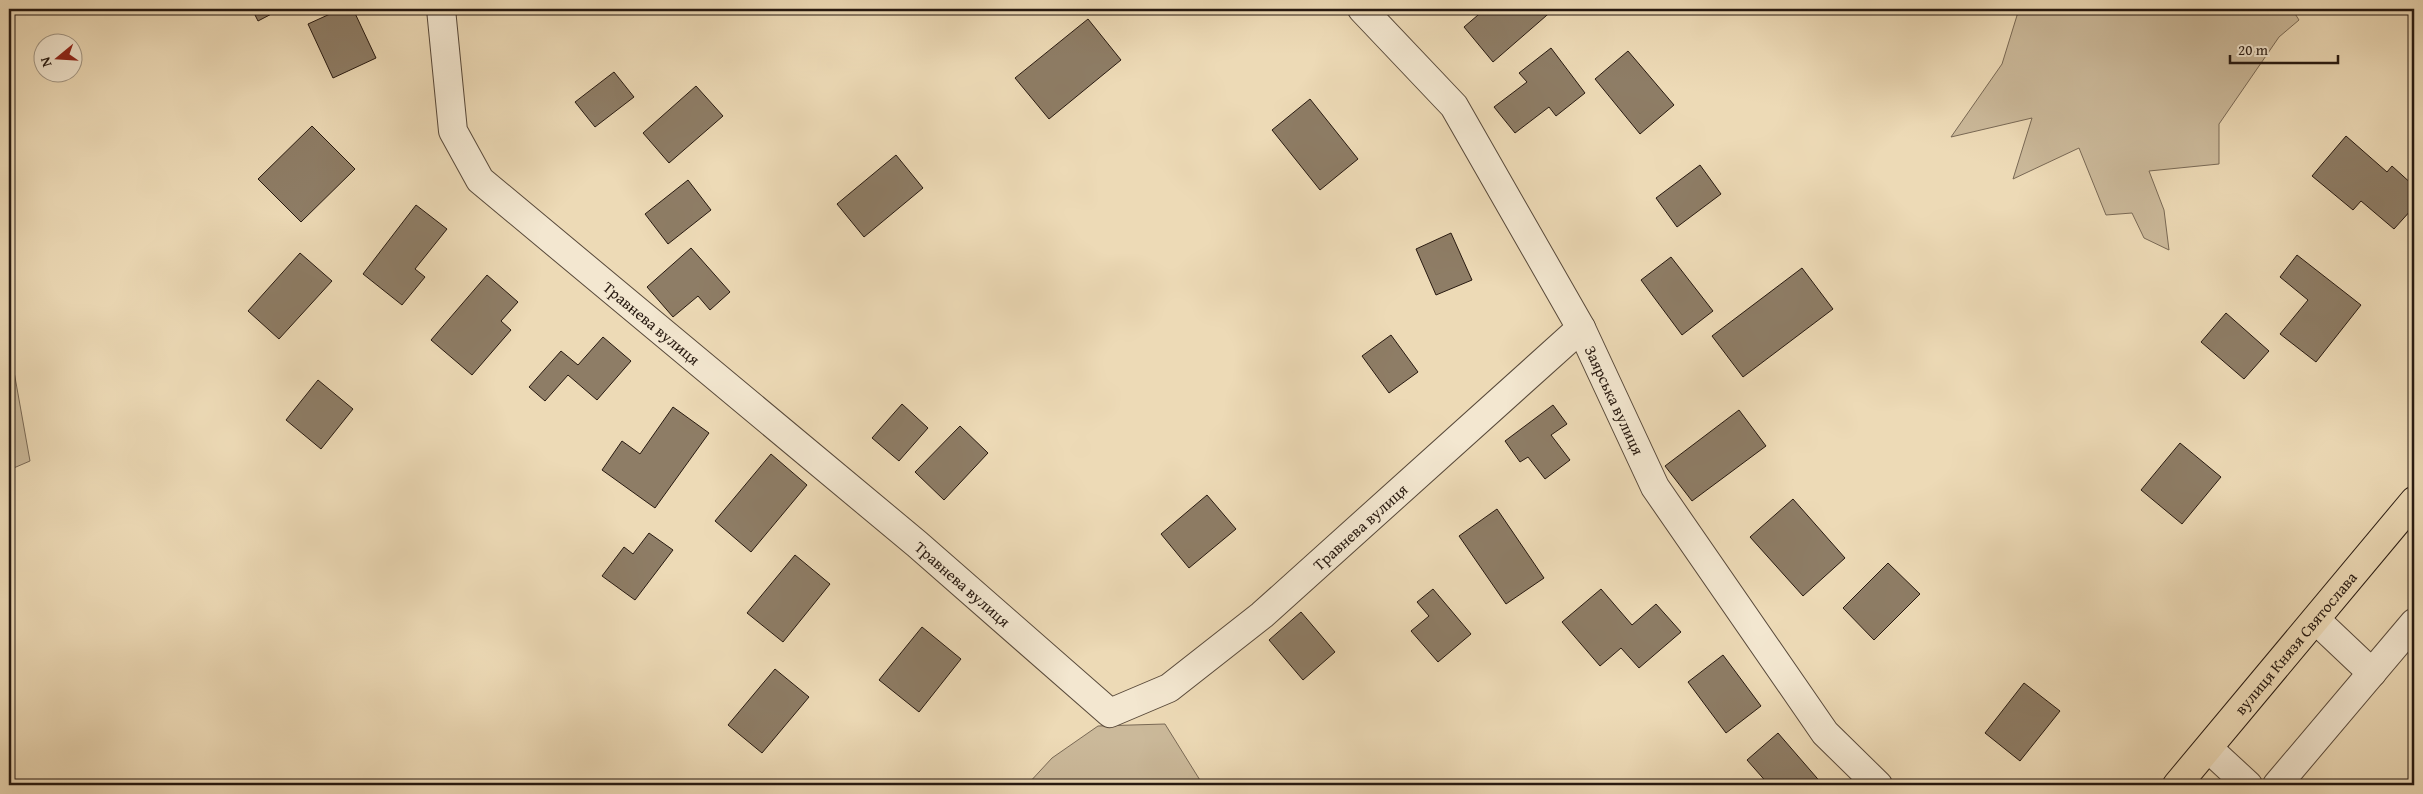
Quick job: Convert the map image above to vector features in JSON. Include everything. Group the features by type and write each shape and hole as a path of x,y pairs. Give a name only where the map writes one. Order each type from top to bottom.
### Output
{"main road":[{"name":"вулиця Князя Святослава","path":"2177,785 2209,749 2414,501"}],"street":[{"name":"Травнева вулиця","path":"441,9 453,132 480,180 917,544 1110,713 1169,688 1262,615 1580,328"},
{"name":"Заярська вулиця","path":"1362,9 1454,106 1580,328 1655,487 1825,733 1878,785"},
{"path":"2316,620 2372,674"},
{"path":"2277,785 2414,623"},
{"path":"2209,749 2248,785"}],"shaded area":[{"path":"2019,9 2292,9 2299,20 2279,37 2219,124 2219,164 2149,171 2164,210 2169,250 2144,238 2132,213 2106,215 2079,148 2013,179 2032,118 1951,137 2002,64"},
{"path":"9,356 13,366 30,461 9,470"},
{"path":"1165,724 1203,785 1027,785 1052,758 1098,726"}],"building":[{"path":"252,9 281,9 258,21"},
{"path":"341,9 353,9 376,58 333,78 308,24"},
{"path":"1485,9 1554,9 1493,62 1464,27"},
{"path":"1088,19 1121,60 1049,119 1015,78"},
{"path":"1551,48 1585,93 1556,116 1549,107 1515,133 1494,107 1527,82 1519,73"},
{"path":"1628,51 1674,105 1640,134 1595,79"},
{"path":"614,72 634,97 595,127 575,102"},
{"path":"696,86 723,116 669,163 643,133"},
{"path":"1310,99 1358,159 1320,190 1272,130"},
{"path":"312,126 355,169 301,222 258,179"},
{"path":"2346,136 2387,172 2392,166 2414,186 2414,211 2412,209 2394,229 2361,201 2353,210 2312,176"},
{"path":"896,155 923,188 864,237 837,204"},
{"path":"1700,165 1721,194 1677,227 1656,198"},
{"path":"688,180 711,210 668,244 645,214"},
{"path":"416,205 447,229 415,269 425,277 402,305 363,274"},
{"path":"1451,233 1472,280 1436,295 1416,249"},
{"path":"691,248 730,292 710,310 698,296 673,317 647,287"},
{"path":"300,253 332,281 279,339 248,311"},
{"path":"2297,255 2361,305 2316,362 2280,334 2308,300 2280,277"},
{"path":"1671,257 1713,311 1682,335 1641,280"},
{"path":"1802,268 1833,309 1743,377 1712,336"},
{"path":"487,275 518,302 501,321 511,330 472,375 431,340"},
{"path":"2226,313 2269,351 2244,379 2201,342"},
{"path":"1391,335 1418,372 1389,393 1362,356"},
{"path":"603,337 631,361 597,400 568,375 545,401 529,387 561,351 578,365"},
{"path":"318,380 353,409 321,449 286,420"},
{"path":"902,404 928,428 899,461 872,438"},
{"path":"1553,405 1567,424 1551,435 1570,460 1545,479 1528,457 1520,462 1505,441"},
{"path":"673,407 709,433 655,508 602,470 622,441 640,454"},
{"path":"1739,410 1766,446 1692,501 1665,466"},
{"path":"960,426 988,453 944,500 915,472"},
{"path":"2180,443 2221,477 2182,524 2141,490"},
{"path":"771,454 807,485 751,552 715,521"},
{"path":"1207,495 1236,529 1189,568 1161,534"},
{"path":"1793,499 1845,558 1803,596 1750,537"},
{"path":"1497,509 1544,578 1506,604 1459,536"},
{"path":"649,533 673,550 635,600 602,576 624,547 633,554"},
{"path":"795,555 830,584 783,642 747,613"},
{"path":"1888,563 1920,594 1874,640 1843,608"},
{"path":"1433,589 1471,634 1438,662 1411,631 1429,616 1417,602"},
{"path":"1601,589 1632,625 1656,604 1681,632 1639,668 1621,648 1600,666 1562,622"},
{"path":"1301,612 1335,652 1303,680 1269,640"},
{"path":"922,627 961,659 919,712 879,680"},
{"path":"1723,655 1761,706 1726,733 1688,682"},
{"path":"775,669 809,697 762,753 728,725"},
{"path":"2024,683 2060,711 2020,761 1985,733"},
{"path":"1778,733 1823,785 1769,785 1747,760"}]}
